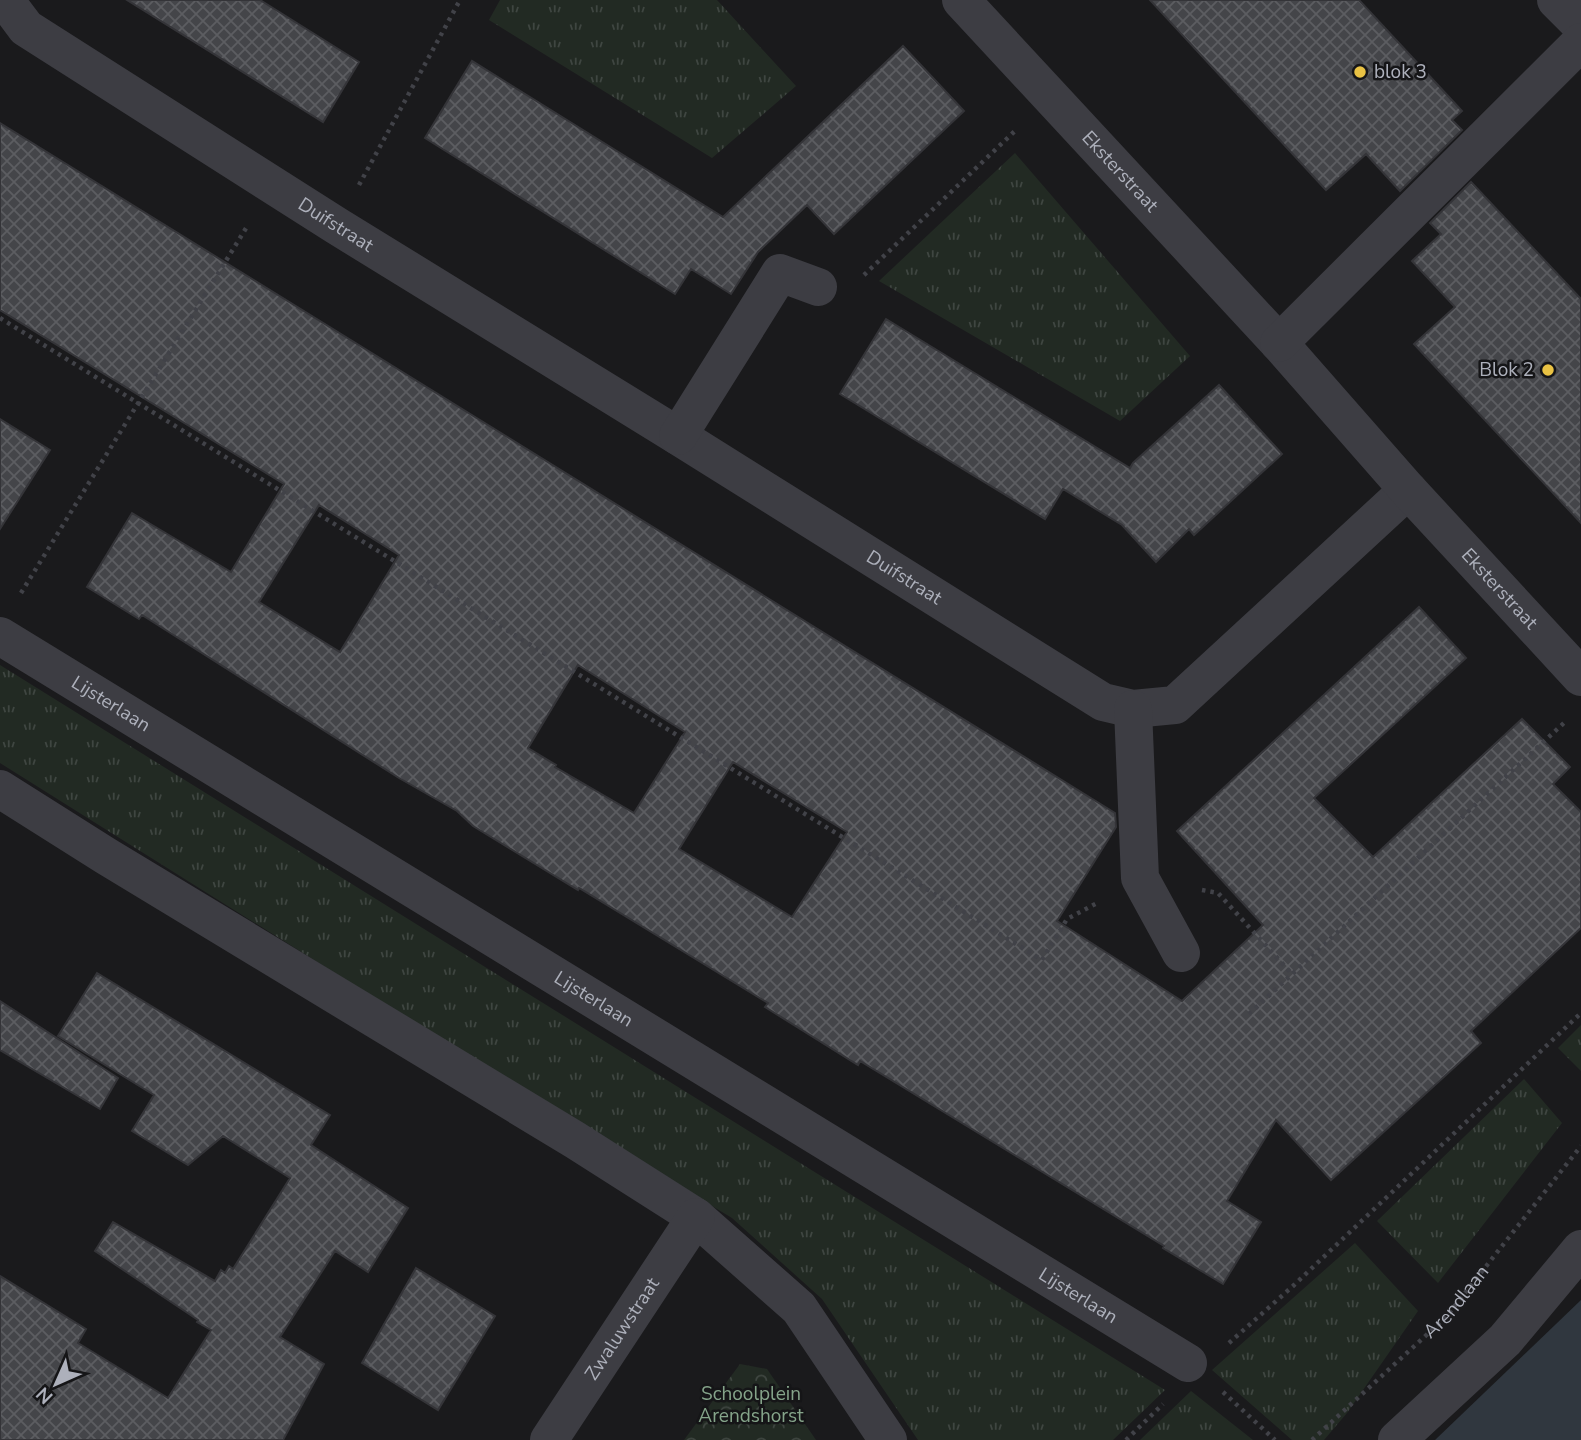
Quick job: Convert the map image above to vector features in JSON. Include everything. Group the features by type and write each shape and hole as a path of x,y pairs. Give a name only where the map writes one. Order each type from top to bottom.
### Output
{"street":[{"name":"Duifstraat","path":"5,0 26,28 273,186 1104,702 1133,709 1175,705 1408,490"},
{"name":"Eksterstraat","path":"961,0 1279,342 1408,490 1581,677"},
{"path":"1556,0 1581,26"},
{"path":"1279,342 1581,42"},
{"path":"678,436 780,273 817,286"},
{"name":"Lijsterlaan","path":"7,619 1188,1363"},
{"path":"1133,709 1140,878 1181,953"},
{"path":"0,789 575,1140 696,1217 799,1308 888,1440"},
{"name":"Zwaluwstraat","path":"549,1440 696,1217"},
{"path":"1397,1440 1505,1340 1581,1249"}],"path":[{"path":"337,226 460,0"},
{"path":"817,286 842,297 1051,97"},
{"path":"7,619 273,186"},
{"path":"0,318 1042,960 1067,919 1140,878 1218,893 1292,974"},
{"path":"1249,1014 1565,722"},
{"path":"1188,1363 1199,1370 1293,1286 1581,1013"},
{"name":"Arendlaan","path":"1312,1440 1446,1317 1581,1146"}],"green space":[{"path":"500,0 717,0 796,86 712,158 489,20"},
{"path":"1015,153 1190,356 1120,421 879,281"},
{"path":"0,665 1165,1390 1113,1440 918,1440 822,1299 732,1218 561,1115 0,763"},
{"path":"1581,1025 1581,1071 1558,1048"},
{"path":"1524,1079 1562,1123 1438,1283 1377,1221"},
{"path":"1355,1243 1418,1311 1347,1413 1324,1440 1292,1440 1212,1370"},
{"name":"Schoolplein Arendshorst","path":"740,1364 767,1369 816,1440 684,1440"},
{"path":"1191,1391 1253,1440 1140,1440"}],"shaded area":[{"path":"1581,1300 1581,1440 1435,1440"}],"building":[{"path":"127,0 260,0 359,62 323,122"},
{"name":"blok 3","path":"1150,0 1359,0 1462,111 1452,120 1462,130 1400,191 1366,154 1326,190"},
{"path":"903,46 964,111 834,234 807,205 758,252 731,294 691,269 675,294 425,138 472,61 723,217"},
{"path":"0,123 1115,813 1116,827 1057,921 1182,1001 1263,925 1177,831 1419,607 1466,658 1314,798 1373,857 1522,719 1570,767 1553,784 1581,812 1581,928 1471,1031 1481,1043 1331,1180 1276,1120 1227,1201 1261,1222 1223,1284 860,1061 858,1065 765,1007 768,1003 473,826 457,811 399,778 142,615 139,619 87,587 132,513 231,572 284,484 0,310","holes":["319,505 399,555 340,652 259,602","578,665 685,732 634,813 528,748","733,762 847,832 792,917 679,849"]},
{"path":"1471,182 1581,299 1581,523 1414,344 1455,307 1412,261 1441,234 1430,223"},
{"path":"886,319 1130,468 1219,385 1282,454 1194,535 1189,529 1156,562 1122,525 1063,489 1045,519 840,394"},
{"path":"0,419 50,450 0,529"},
{"path":"97,973 330,1115 311,1145 408,1208 368,1272 335,1251 280,1337 324,1364 283,1440 0,1440 0,1276 86,1329 78,1343 168,1398 211,1330 95,1251 113,1222 215,1281 221,1270 225,1273 229,1266 233,1269 290,1178 223,1136 188,1165 132,1131 154,1095 58,1036"},
{"path":"0,1001 118,1078 100,1109 0,1050"},
{"path":"416,1268 495,1316 438,1410 362,1363"}],"place":[{"name":"blok 3","path":"1360,72"},
{"name":"Blok 2","path":"1548,370"}]}
